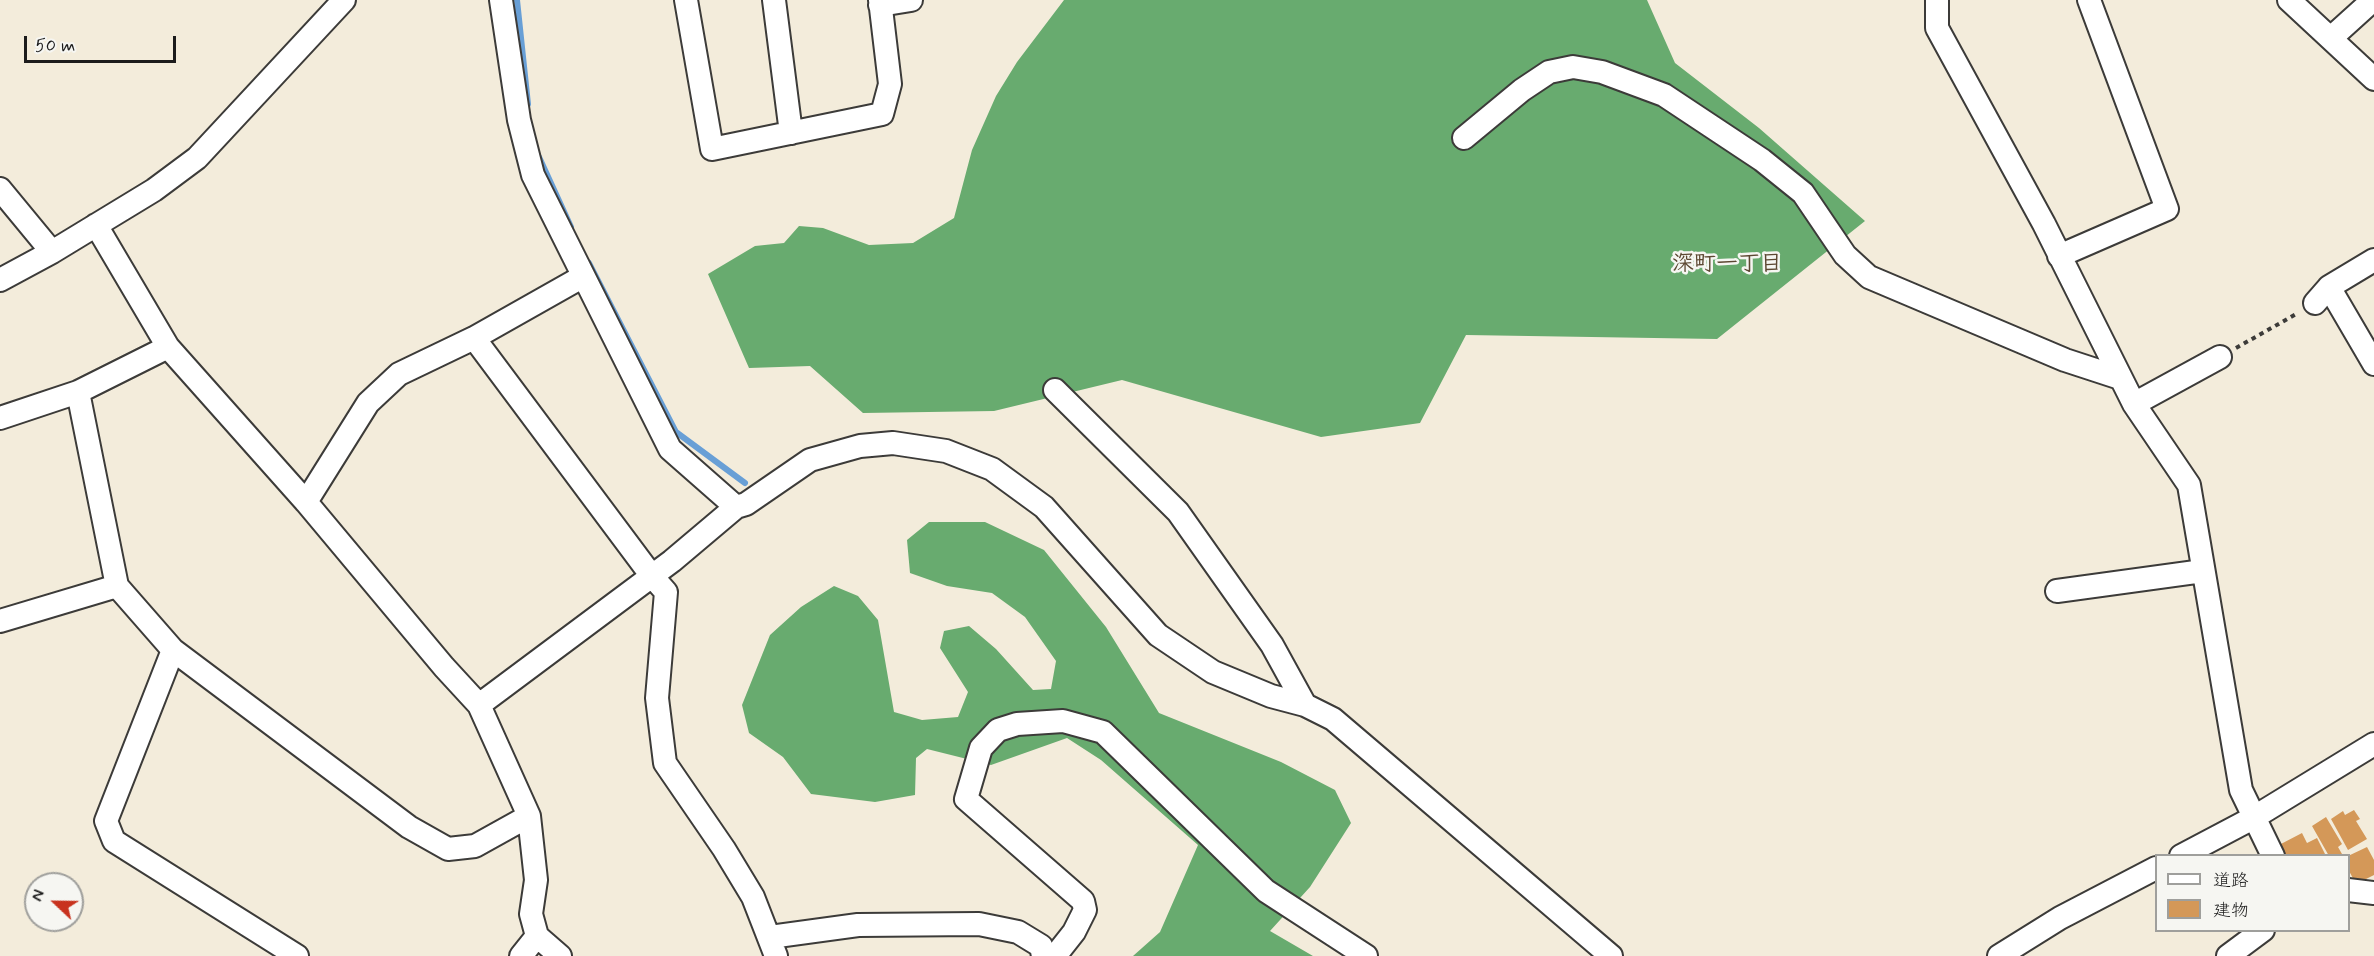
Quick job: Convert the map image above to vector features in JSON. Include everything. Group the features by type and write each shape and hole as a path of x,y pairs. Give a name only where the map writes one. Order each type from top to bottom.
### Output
{"street":[{"path":"0,280 52,252 154,190 197,158 344,0"},
{"path":"501,0 519,120 533,175 670,449 736,507"},
{"path":"686,0 712,149 882,114 890,84 880,2 911,0"},
{"path":"774,0 791,133"},
{"path":"1937,0 1937,28 2059,256 2134,404 2189,485 2241,790 2272,854"},
{"path":"2059,256 2167,209 2089,0"},
{"path":"2289,0 2374,79"},
{"path":"2331,38 2373,0"},
{"path":"1464,138 1522,90 1549,72 1573,67 1613,75 1664,94 1762,160 1803,193 1845,255 1869,277 2065,360 2121,378"},
{"path":"0,189 52,252"},
{"path":"96,225 168,347 306,502 444,668 479,705 529,816 536,880 531,914 537,936 560,956"},
{"path":"2374,260 2322,295 2374,364"},
{"path":"306,502 368,403 399,374 474,338 582,277"},
{"path":"474,338 666,592 657,698 664,763 724,849 753,897 773,946 858,925 980,924 1018,932 1041,946 1043,956"},
{"path":"0,418 78,392 168,347"},
{"path":"2134,404 2220,357"},
{"path":"1055,390 1178,512 1272,645 1305,705"},
{"path":"78,392 117,586 174,650 409,827 448,849 475,846 529,816"},
{"path":"479,705 672,561 736,507 746,504 810,460 860,446 893,443 946,451 992,469 1044,507 1158,635 1213,672 1271,696 1305,705 1334,719 1611,956"},
{"path":"2057,591 2204,570"},
{"path":"0,621 117,586"},
{"path":"174,650 106,821 114,841 297,956"},
{"path":"1056,956 1074,932 1085,910 1083,901 966,799 981,748 998,730 1017,724 1063,721 1103,732 1266,891 1366,956"},
{"path":"2183,854 2253,818 2374,744"},
{"path":"1999,956 2060,918 2155,869"},
{"path":"2350,890 2374,893"},
{"path":"2228,956 2260,932"},
{"path":"520,956 537,936"}],"path":[{"path":"2220,357 2322,295"}],"green space":[{"path":"1064,0 1647,0 1675,63 1759,128 1865,221 1717,339 1466,335 1420,423 1321,437 1122,380 994,411 863,413 810,366 749,368 708,274 755,246 784,243 799,226 823,228 869,245 913,243 954,218 972,150 996,96 1017,62"},
{"path":"929,522 985,522 1044,550 1106,627 1159,713 1281,762 1335,790 1351,823 1310,887 1270,931 1313,956 1133,956 1160,932 1198,845 1101,760 1067,738 991,765 927,749 916,758 915,795 875,802 811,794 783,757 749,733 742,705 770,635 801,607 834,586 858,596 878,620 894,712 922,720 958,717 968,692 940,648 944,631 969,626 996,649 1033,690 1051,689 1056,661 1025,617 992,593 947,586 910,573 907,540"}],"building":[{"path":"2354,810 2360,819 2356,821 2367,839 2348,850 2331,819 2343,811 2345,815"},
{"path":"2326,817 2342,844 2338,847 2342,854 2328,854 2312,826"},
{"path":"2302,833 2307,843 2317,838 2325,854 2284,854 2279,845"},
{"path":"2367,847 2374,860 2374,875 2356,884 2350,873 2350,855"}],"waterway":[{"path":"517,0 528,104"},
{"path":"539,157 571,227"},
{"path":"589,263 676,432 745,483"}],"district":[{"name":"深町一丁目","path":"1727,265"}]}
